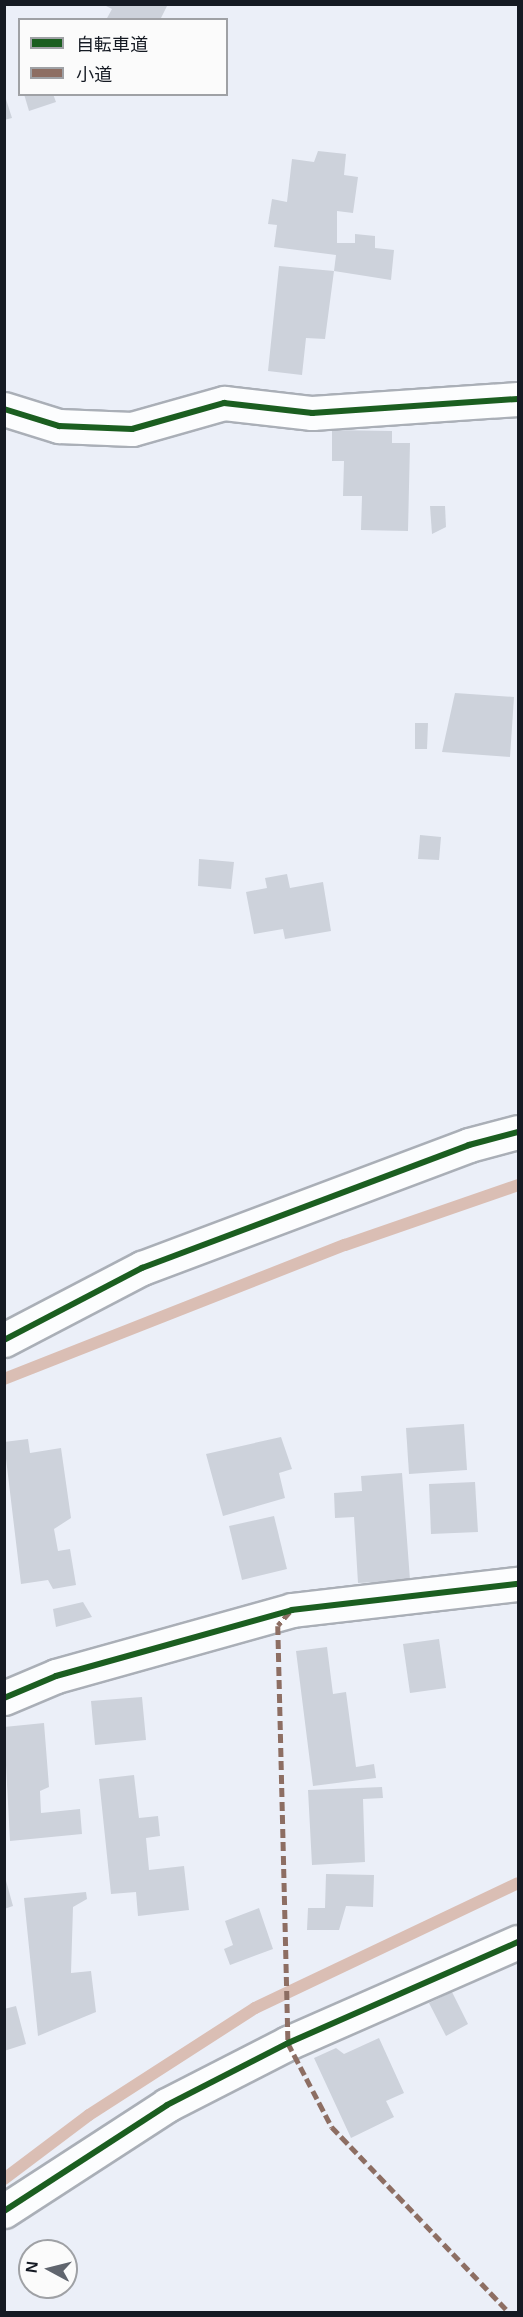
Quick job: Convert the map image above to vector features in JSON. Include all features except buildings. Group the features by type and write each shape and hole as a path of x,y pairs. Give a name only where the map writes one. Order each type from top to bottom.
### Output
{"street":[{"path":"4,408 59,426 132,429 224,403 312,413 519,399"},
{"path":"4,1340 142,1268 469,1145 519,1132"},
{"path":"4,1698 56,1676 292,1610 519,1584"},
{"path":"4,2211 166,2105 288,2043 519,1942"}],"waterway":[{"path":"4,1379 345,1245 518,1185"},
{"path":"4,2179 89,2115 255,2008 518,1883"}],"marked path":[{"path":"290,1612 278,1626 288,2043 332,2127 509,2312"}],"cycle path":[{"path":"4,409 59,426 132,429 224,403 312,413 518,399"},
{"path":"4,1340 142,1268 469,1145 518,1132"},
{"path":"4,1698 56,1676 292,1610 518,1584"},
{"path":"4,2211 167,2105 288,2043 518,1942"}]}
